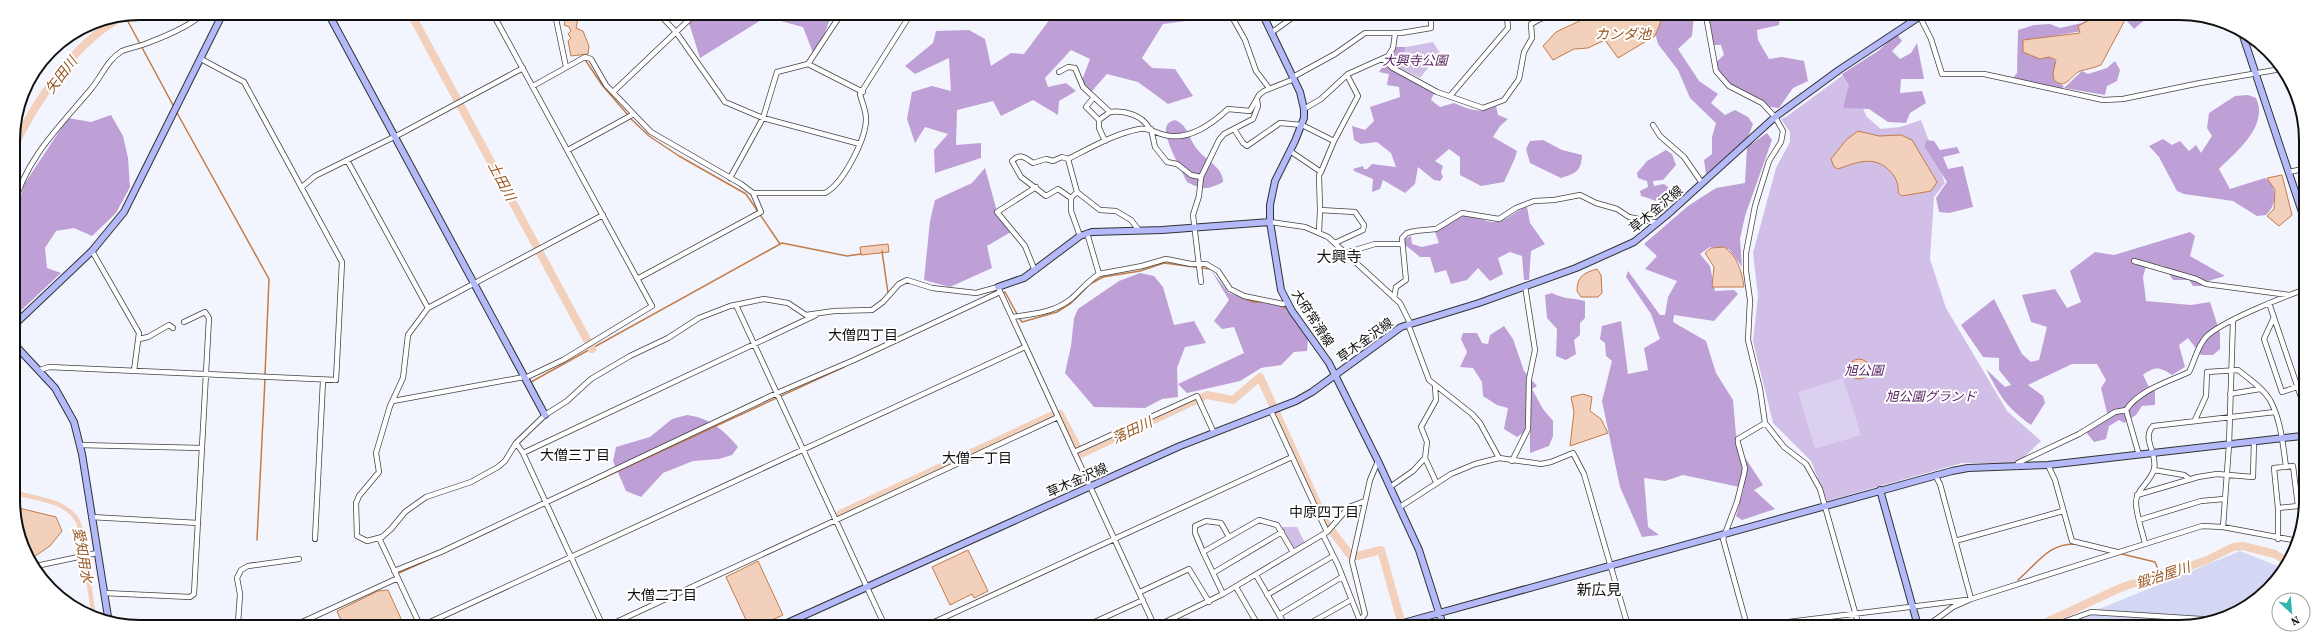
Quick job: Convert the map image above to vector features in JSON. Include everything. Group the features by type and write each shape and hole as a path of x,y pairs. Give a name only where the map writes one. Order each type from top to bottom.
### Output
{"street":[{"path":"20,183 43,145 65,116 91,89 110,61 124,50 155,40 189,24 194,20"},
{"path":"20,319 92,251 124,212 220,20"},
{"path":"332,20 545,415"},
{"path":"393,401 524,378 541,372 588,346 652,306 496,20"},
{"path":"556,20 566,67"},
{"path":"665,20 676,32 722,100 763,118 860,144"},
{"path":"613,92 689,20"},
{"path":"730,178 763,118 777,72 808,64 837,20"},
{"path":"753,193 825,193 832,189 860,144 865,130 866,119 860,94 863,92 907,20"},
{"path":"1234,20 1245,40 1256,71 1269,88"},
{"name":"大府常滑線","path":"1265,20 1293,78 1304,109 1302,125 1275,181 1270,205 1270,222 1281,290 1335,375 1378,461 1419,550 1441,620"},
{"path":"1271,33 1291,20"},
{"path":"1071,198 1058,189 1046,196 1017,173 1012,164 1015,159 1023,156 1032,162 1046,159 1053,161 1062,157 1068,159 1105,141 1136,130 1150,129 1166,136 1184,134 1213,124 1228,110 1250,111 1261,93 1293,78 1335,54 1365,33 1395,34 1431,28 1431,20"},
{"path":"1450,96 1508,28 1507,20"},
{"path":"1383,59 1388,65 1432,89 1478,108 1504,100 1522,73 1524,52 1532,38 1532,24 1539,20"},
{"path":"1707,20 1713,65 1719,77 1729,86 1762,103 1775,117 1784,136 1768,161 1755,206 1746,253 1746,271 1750,300 1748,340 1760,389 1765,423 1784,447 1806,464 1820,489 1858,620"},
{"name":"草木金沢線","path":"794,620 1090,486 1304,396 1380,341 1409,323 1525,286 1605,257 1634,242 1658,224 1775,117 1839,70 1915,20"},
{"path":"1922,20 1932,39 1939,71 1946,75 1984,74 2058,89 2077,95 2112,101 2276,70"},
{"path":"1304,109 1321,99 1347,75 1383,59 1390,52 1395,34"},
{"path":"2245,40 2299,203"},
{"path":"533,86 585,57 591,59 606,85 632,115 655,135 753,193 762,212 637,279"},
{"path":"40,370 49,367 323,381 333,381 337,378 343,268 342,262 244,82 201,59"},
{"path":"808,64 863,92"},
{"path":"1059,72 1068,67 1075,68 1081,85 1110,112"},
{"path":"302,187 315,176 394,137 523,68"},
{"path":"1319,232 1319,176 1334,141 1358,96 1347,75"},
{"path":"1094,97 1086,107 1099,120 1099,128 1105,141"},
{"path":"1201,282 1193,215 1199,196 1202,177 1219,140 1224,134 1253,119 1258,106 1257,100"},
{"path":"1099,120 1110,112 1120,111 1136,116 1146,123 1150,129 1156,147 1167,162 1177,164 1191,175 1202,177"},
{"path":"568,150 632,115"},
{"path":"1234,129 1243,143 1247,146 1280,123 1302,125 1334,141"},
{"path":"1653,125 1660,136 1684,156 1702,183"},
{"path":"1290,151 1321,172"},
{"path":"1068,159 1077,192 1100,210 1115,210 1131,220 1138,229"},
{"path":"347,160 428,308"},
{"path":"2289,173 2299,170"},
{"path":"1035,272 1025,246 997,212 1036,187"},
{"path":"1077,192 1071,198 1072,211 1080,236"},
{"path":"1394,298 1396,287 1406,280 1402,238 1407,233 1436,229 1462,213 1499,219 1516,208 1534,201 1583,195 1596,203 1617,209 1634,219 1658,224"},
{"path":"1320,210 1355,212 1364,225 1362,231 1335,243"},
{"path":"603,215 474,285 428,308 408,335 403,378 393,401 376,453 379,472 359,496 356,503 357,536 367,541 379,538 391,529 405,512 426,497 471,482 498,467 505,461 516,443 545,415 567,401 591,379 630,356 650,348 704,316 736,305 764,300 788,303 806,315 872,310 880,305 899,284 907,280 932,288 976,293 999,289"},
{"path":"394,570 441,552 545,501 592,482 777,393 854,360 999,289 1021,280 1035,272 1080,236 1101,230 1162,230 1195,226 1270,222 1305,227 1319,232 1345,252 1404,309 1424,371 1435,386 1472,414 1499,458"},
{"path":"1087,233 1099,274"},
{"path":"1345,252 1375,244 1402,244"},
{"path":"92,251 135,325 139,338 134,371"},
{"path":"1012,317 1030,315 1057,308 1069,300 1091,279 1099,274 1142,266 1166,259 1200,265 1206,264 1218,271 1226,286 1244,296 1283,304 1288,302"},
{"path":"2134,261 2196,279 2206,284 2289,295"},
{"path":"1512,461 1528,428 1529,379 1535,350 1525,286"},
{"path":"999,289 1152,620"},
{"path":"2017,468 2018,463 2079,434 2115,412 2126,410 2132,401 2142,394 2189,372 2198,349 2207,336 2269,303 2299,291"},
{"path":"2269,303 2299,390"},
{"path":"736,305 882,620"},
{"path":"104,593 194,595 209,318 205,312 184,322"},
{"path":"523,453 821,313"},
{"path":"2274,317 2264,339 2268,352 2282,392 2298,387"},
{"path":"2223,526 2230,417 2233,321"},
{"path":"139,338 148,336 169,325 172,328"},
{"path":"435,620 1025,347"},
{"path":"20,350 40,370 66,404 74,422 108,616"},
{"path":"2196,420 2206,396 2207,372 2232,369 2238,370 2270,399 2282,439 2286,467"},
{"path":"316,539 323,381"},
{"path":"1390,488 1413,471 1425,458 1428,442 1421,427 1436,400 1435,386"},
{"path":"2230,394 2260,389"},
{"path":"1074,452 1197,396 1214,433"},
{"path":"2126,410 2139,455"},
{"path":"1271,411 1325,534 1359,620"},
{"path":"2145,543 2136,503 2137,495 2154,470 2154,454 2148,437 2148,431 2153,426 2275,412"},
{"path":"621,620 1058,417"},
{"path":"1745,620 1723,534 1738,502 1745,468 1738,439 1765,423"},
{"path":"1413,620 1880,490 1935,475 1968,468 2017,468 2154,454 2299,436"},
{"path":"2137,495 2188,478 2217,474 2252,477 2254,442"},
{"path":"516,443 523,453 600,620"},
{"path":"79,445 202,448"},
{"path":"1400,507 1436,482 1475,464 1499,458 1512,461 1551,462 1573,453 1584,474 1626,620"},
{"path":"939,620 1292,457"},
{"path":"1425,458 1436,482"},
{"path":"1362,620 1365,614 1352,561 1372,473 1378,461"},
{"path":"2048,465 2072,541 2117,552"},
{"path":"2278,508 2298,506 2293,466 2274,468 2278,508 2278,539"},
{"path":"2154,470 2184,475 2188,478"},
{"path":"1935,475 1940,484 1971,599"},
{"path":"1880,490 1916,620"},
{"path":"2139,520 2201,501 2224,499"},
{"path":"1170,620 1224,594 1325,534 1349,507 1365,501"},
{"path":"1955,541 2063,511"},
{"path":"91,517 198,523"},
{"path":"1203,552 1259,520 1277,525 1293,552"},
{"path":"1224,594 1203,552 1195,533 1195,526 1206,521 1221,523 1229,537"},
{"path":"1935,620 1944,613 1971,599 2202,526 2223,526 2278,539 2292,540"},
{"path":"1213,573 1282,532"},
{"path":"379,538 418,620"},
{"path":"39,565 97,553"},
{"path":"1267,595 1333,556"},
{"path":"238,620 240,594 237,578 241,570 248,566 299,559"},
{"path":"1140,592 1189,569 1209,602"},
{"path":"1256,575 1282,620"},
{"path":"1279,615 1342,577"},
{"path":"307,620 398,578"},
{"path":"1236,587 1255,620"},
{"path":"1806,620 1971,599"},
{"path":"1099,620 1143,600"},
{"path":"1316,620 1351,600"},
{"path":"2069,620 2091,612 2197,619"}],"shaded area":[{"path":"688,20 761,20 700,58"},
{"path":"777,20 830,20 824,35 813,53 803,27"},
{"path":"1049,20 1185,20 1186,21 1163,24 1142,58 1152,68 1175,69 1193,96 1168,104 1138,82 1107,74 1091,92 1082,80 1090,59 1071,50 1045,78 1048,87 1066,83 1076,91 1059,101 1058,115 1033,100 1001,116 993,101 957,110 956,145 981,143 981,158 935,173 934,150 948,134 925,127 915,143 907,119 912,92 932,86 951,91 949,58 915,74 905,66 933,43 936,31 969,30 985,39 991,66 1011,53 1024,54"},
{"path":"1660,20 1694,20 1692,36 1678,49 1699,81 1718,94 1711,103 1725,115 1735,110 1748,117 1753,124 1748,137 1706,174 1704,160 1712,154 1712,137 1716,123 1690,98 1678,70 1658,44 1654,29"},
{"path":"1708,20 1780,20 1779,25 1757,30 1758,40 1769,59 1782,57 1804,61 1808,81 1793,88 1779,108 1770,107 1762,101 1731,85 1721,74 1715,63 1724,55 1721,45 1712,45"},
{"path":"2087,20 2100,20 2082,31 2030,40 2030,56 2043,52 2053,56 2057,67 2055,81 2064,86 2062,89 2013,78 2017,73 2018,30 2034,25 2050,24 2060,28 2082,23"},
{"path":"2100,20 2144,20 2134,29 2127,21"},
{"path":"1897,34 1902,41 1892,51 1900,59 1911,53 1917,43 1924,79 1901,79 1900,93 1922,91 1926,103 1910,113 1906,123 1888,122 1869,109 1843,108 1849,85 1842,74 1878,51"},
{"path":"1396,47 1406,47 1395,69 1434,93 1431,100 1440,107 1454,103 1465,108 1485,110 1496,106 1498,115 1508,119 1500,126 1493,137 1517,151 1504,182 1481,186 1460,175 1460,157 1449,149 1435,161 1443,166 1441,172 1443,177 1440,181 1434,180 1418,167 1415,184 1405,193 1383,180 1380,189 1372,192 1373,179 1354,171 1353,169 1363,166 1364,169 1367,169 1372,164 1396,167 1391,153 1377,142 1361,144 1354,140 1352,126 1365,130 1374,121 1370,107 1400,97 1399,87 1387,85 1389,74 1379,72"},
{"path":"2115,61 2120,70 2117,81 2107,86 2105,95 2064,88 2082,71 2088,74 2107,68"},
{"path":"2248,95 2256,98 2259,108 2255,128 2242,146 2219,169 2230,189 2265,178 2269,181 2274,191 2274,201 2270,211 2266,215 2257,216 2233,201 2184,194 2177,191 2159,157 2149,146 2163,139 2172,145 2180,141 2189,151 2196,145 2201,153 2212,136 2207,128 2209,113 2235,96"},
{"path":"111,115 123,136 128,158 130,187 116,213 92,236 74,228 56,231 45,248 47,268 61,273 20,311 20,199 25,183 68,118 91,122"},
{"path":"1175,120 1186,129 1200,153 1217,168 1223,182 1209,188 1201,188 1187,182 1170,147 1166,133 1167,125"},
{"path":"1767,133 1772,140 1745,216 1740,239 1742,267 1729,249 1710,247 1700,254 1710,266 1715,291 1734,290 1738,294 1714,321 1674,315 1673,322 1706,341 1716,373 1733,400 1736,435 1744,456 1763,485 1754,490 1775,509 1742,520 1736,516 1744,488 1683,475 1665,481 1644,478 1648,527 1659,535 1642,537 1620,487 1602,401 1612,361 1606,356 1605,343 1600,339 1602,326 1621,321 1628,374 1648,370 1644,348 1660,339 1651,314 1626,277 1628,271 1660,315 1665,315 1668,297 1677,281 1645,269 1657,256 1644,244 1688,206 1716,188 1745,183 1747,147"},
{"path":"1543,140 1562,150 1582,155 1577,171 1561,178 1530,163 1526,149 1530,141"},
{"path":"1926,140 1934,141 1940,150 1957,147 1960,153 1943,157 1948,169 1963,166 1973,207 1949,213 1939,212 1936,198 1947,182 1925,147"},
{"path":"1666,150 1672,154 1676,165 1663,180 1653,181 1654,186 1664,184 1673,191 1677,201 1670,204 1641,196 1640,191 1648,187 1647,181 1638,178 1637,173 1647,161"},
{"path":"985,168 998,215 1011,232 987,246 992,268 950,287 924,280 930,221 935,200 972,183"},
{"path":"1527,207 1530,223 1545,244 1531,251 1529,280 1524,280 1522,256 1510,252 1498,258 1503,274 1490,281 1478,268 1467,280 1451,284 1446,270 1435,273 1430,257 1420,257 1404,244 1405,239 1411,236 1412,244 1422,247 1439,243 1435,232 1460,216 1468,215 1490,222 1498,222"},
{"path":"2190,232 2195,236 2190,256 2225,276 2208,281 2201,286 2193,286 2189,280 2173,280 2164,266 2147,263 2143,277 2146,301 2191,305 2210,302 2220,333 2220,349 2213,355 2201,355 2188,338 2179,345 2185,367 2172,375 2161,369 2154,369 2143,375 2150,389 2155,390 2155,405 2142,406 2136,415 2124,423 2119,420 2109,426 2106,439 2094,442 2086,432 2108,417 2101,388 2106,380 2097,364 2072,364 2028,385 2043,396 2045,403 2031,425 2009,406 2000,394 1986,369 2005,387 2011,385 1999,370 1999,358 1983,357 1961,325 1994,299 2022,354 2031,362 2039,360 2047,327 2031,322 2022,295 2055,289 2067,308 2081,302 2070,271 2095,252 2114,255"},
{"path":"1211,270 1229,293 1256,302 1286,306 1308,339 1307,351 1294,352 1281,365 1261,368 1240,381 1187,393 1178,384 1244,353 1234,327 1222,329 1214,321 1229,300"},
{"path":"1140,273 1154,276 1163,287 1174,325 1194,321 1206,343 1185,347 1177,368 1178,397 1162,399 1145,408 1094,407 1065,373 1071,346 1074,318 1078,309 1119,281"},
{"path":"1552,293 1585,301 1585,318 1580,323 1580,335 1574,340 1576,354 1566,360 1556,356 1557,329 1547,318 1545,295"},
{"path":"1504,326 1513,339 1524,371 1537,386 1532,389 1543,409 1553,421 1553,436 1549,446 1530,453 1530,428 1517,437 1504,429 1508,408 1497,405 1483,396 1482,382 1473,368 1460,367 1467,352 1461,339 1463,333 1477,333 1482,343 1488,344 1490,335"},
{"path":"1843,378 1861,435 1815,449 1798,392"},
{"path":"687,415 710,422 722,430 738,447 732,455 719,459 693,461 663,473 641,497 626,491 613,461 616,447 650,437 672,419"},
{"path":"2240,551 2279,567 2269,579 2246,600 2225,611 2210,616 2187,620 2073,620"},
{"path":"1187,618 1195,620 1168,620"}],"green space":[{"name":"大興寺公園","path":"1433,42 1440,53 1420,78 1386,61 1395,49"},
{"name":"旭公園","path":"1846,73 1867,117 1881,129 1900,127 1921,120 1945,183 1934,197 1930,259 1946,308 2007,411 2041,441 2018,463 1962,463 1827,501 1811,461 1773,423 1753,341 1758,296 1753,253 1776,168 1790,142 1790,132 1781,119 1786,117"},
{"path":"1282,527 1297,527 1305,543 1297,548 1293,547"}],"water":[{"path":"565,20 578,20 576,28 583,31 589,46 588,54 571,56 568,41 571,38 568,34 571,31 569,27 564,25"},
{"name":"カンダ池","path":"1582,20 1661,20 1655,36 1618,58 1605,40 1588,48 1574,49 1553,60 1543,46 1556,32"},
{"path":"2089,20 2125,20 2101,65 2080,71 2062,84 2054,80 2053,73 2056,60 2049,57 2040,59 2023,52 2023,40 2080,33 2078,26"},
{"path":"1858,131 1879,136 1901,135 1912,140 1937,182 1931,191 1902,196 1898,193 1898,184 1894,176 1882,164 1875,162 1861,162 1838,169 1834,167 1831,159 1846,140"},
{"path":"2282,175 2292,215 2279,226 2267,216 2274,209 2275,190 2267,178"},
{"path":"888,244 889,252 861,255 860,247"},
{"path":"1724,247 1729,250 1736,259 1744,287 1712,287 1714,267 1705,253 1711,248"},
{"path":"1597,269 1601,275 1602,293 1598,297 1581,297 1577,291 1578,282 1582,276"},
{"path":"1859,359 1866,362 1869,369 1866,376 1859,379 1852,376 1849,369 1852,362"},
{"path":"1583,394 1592,397 1590,411 1601,419 1608,433 1570,446 1574,412 1571,397"},
{"path":"20,508 56,517 62,531 50,546 34,557 26,539"},
{"path":"968,550 988,591 974,598 972,594 950,605 932,567"},
{"path":"758,561 783,615 772,620 746,620 726,577"},
{"path":"388,590 402,620 341,620 337,611 378,591"}],"waterway":[{"name":"土田川","path":"414,20 592,349"},
{"path":"127,21 174,107"},
{"name":"矢田川","path":"20,135 33,112 60,73 91,39 113,23"},
{"path":"584,58 602,85 628,115"},
{"path":"176,111 269,279 265,375"},
{"path":"630,118 649,136 679,156 746,194 780,244"},
{"path":"539,397 531,382 782,243 847,256 861,254"},
{"path":"882,251 888,293"},
{"path":"1019,318 1022,322 1057,312 1071,303 1090,284 1103,277 1140,271 1164,263 1210,269"},
{"path":"1221,279 1228,289"},
{"path":"1001,294 1005,292 1017,314"},
{"path":"1243,298 1253,302 1261,302"},
{"path":"1280,305 1285,308"},
{"path":"551,502 844,367"},
{"name":"落田川","path":"840,514 1051,416 1060,414 1081,454 1207,395 1233,400 1260,377 1326,523 1350,555"},
{"path":"257,540 265,379"},
{"name":"愛知用水","path":"20,494 54,502 62,506 76,518 80,527 93,610"},
{"path":"2018,580 2051,550 2067,544 2077,544"},
{"name":"鍛治屋川","path":"2051,620 2118,589 2131,584 2145,582 2207,560 2233,547 2243,546 2275,554 2283,559"},
{"name":"落田川","path":"1357,556 1381,550 1401,620"},
{"path":"2122,554 2155,562 2161,576"},
{"path":"399,573 430,559"}],"district":[{"name":"大興寺","path":"1339,256"},
{"name":"大僧四丁目","path":"863,335"},
{"name":"大僧三丁目","path":"575,455"},
{"name":"大僧一丁目","path":"977,458"},
{"name":"中原四丁目","path":"1324,512"},
{"name":"新広見","path":"1599,589"},
{"name":"大僧二丁目","path":"662,595"}],"park label":[{"name":"旭公園グランド","path":"1931,396"}]}
